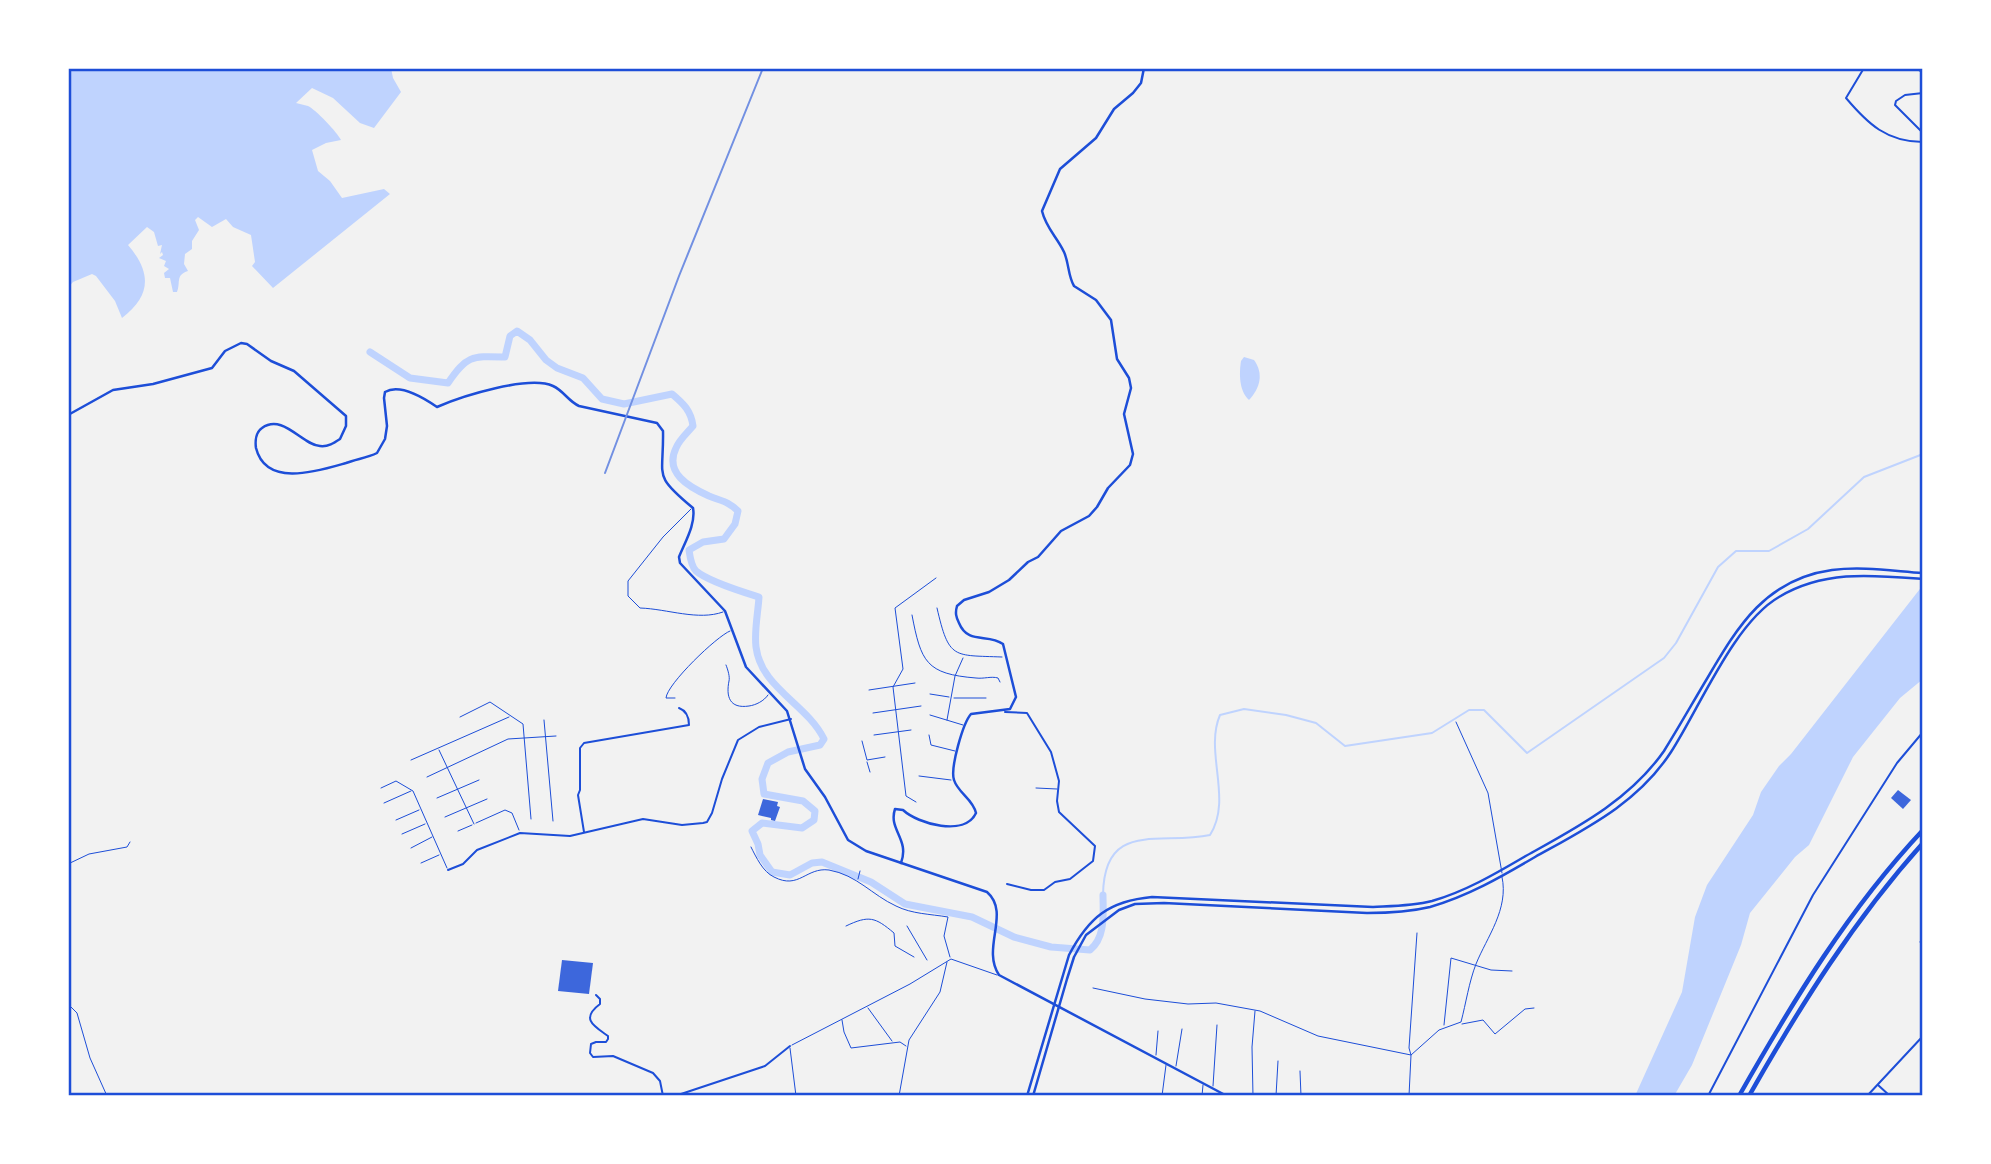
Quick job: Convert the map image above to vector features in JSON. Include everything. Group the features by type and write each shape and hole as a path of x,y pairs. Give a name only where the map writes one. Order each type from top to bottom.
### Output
{"highway":[{"path":"1739,1096 1794,999 1831,944 1874,885 1923,830"},
{"path":"1749,1096 1840,945 1881,890 1923,843"}],"street":[{"path":"1005,712 1010,709 1016,697 1006,649 994,639 973,638 966,634 955,610 964,600 989,592 1009,580 1028,562 1038,557 1061,531 1089,516 1108,488 1130,465 1133,454 1124,414 1131,388 1129,378 1117,359 1111,320 1097,300 1074,286 1066,256 1048,229 1042,211 1060,169 1096,138 1114,110 1141,83 1144,68"},
{"path":"1864,68 1846,98 1881,134 1904,141 1923,142"},
{"path":"1915,68 1923,72"},
{"path":"1923,93 1905,95 1896,101 1895,105 1923,133"},
{"path":"68,415 113,390 153,384 212,368 225,351 241,343 294,371 346,416 346,426 340,439 323,447 315,445 294,430 274,424 264,427 258,432 256,446 267,467 278,472 313,471 377,453 386,435 385,392 391,389 426,399 437,407 454,399 508,387 543,383 562,391 572,403 579,406 657,424 663,431 660,468 662,476 667,485 693,508 694,520 679,557 680,563 725,611 746,667 792,719 810,779 825,797 848,840 866,851 987,892 996,904 993,963 999,975 1227,1096"},
{"path":"1027,1096 1052,1003 1069,955 1080,935 1105,911 1130,899 1152,897 1403,906 1431,901 1462,890 1502,870 1611,806 1635,786 1664,751 1740,624 1764,599 1804,578 1830,570 1923,573"},
{"path":"1033,1096 1080,945 1086,935 1119,910 1135,904 1400,912 1428,907 1462,896 1597,823 1651,780 1734,645 1754,617 1777,598 1806,583 1833,576 1923,579"},
{"path":"584,833 578,795 580,748 584,743 689,725 689,717 679,708"},
{"path":"901,863 905,851 893,817 895,809 903,810 918,821 949,826 968,822 976,815 975,807 954,780 957,752 971,714 1027,713 1051,752 1059,781 1059,811 1095,846 1094,858 1070,879 1055,882 1044,890 1007,884"},
{"path":"448,870 463,864 477,850 520,833 570,836 643,819 682,825 707,821 738,740 759,727 792,719"},
{"path":"1708,1096 1813,895 1897,763 1923,732"},
{"path":"596,995 600,1004 592,1010 591,1024 608,1036 608,1040 591,1045 590,1053 593,1057 613,1056 653,1073 660,1081 663,1096"},
{"path":"1867,1096 1923,1036"},
{"path":"675,1096 765,1066 790,1046"},
{"path":"1878,1085 1890,1096"}],"lane":[{"path":"693,508 663,537 628,581 628,596 640,608 664,609 709,617 725,611"},
{"path":"916,802 906,796 895,710 893,687 903,669 895,608 936,578"},
{"path":"937,608 946,640 963,656 1002,657"},
{"path":"912,615 922,653 933,667 945,675 992,677 998,678 1000,682"},
{"path":"675,698 666,698 671,687 719,637 733,631"},
{"path":"947,720 963,656"},
{"path":"726,665 730,680 726,689 733,702 743,706 754,704 765,699 769,693"},
{"path":"869,690 915,683"},
{"path":"930,694 986,698"},
{"path":"460,717 491,702 523,724 531,819"},
{"path":"873,713 921,706"},
{"path":"930,715 965,725"},
{"path":"411,761 511,716"},
{"path":"544,720 553,821"},
{"path":"1456,722 1488,793 1504,890 1491,937 1476,965 1459,1024"},
{"path":"874,735 911,730"},
{"path":"929,735 931,745 957,752"},
{"path":"426,778 508,739 556,736"},
{"path":"862,741 870,772"},
{"path":"438,748 474,824"},
{"path":"867,760 885,757"},
{"path":"919,776 954,780"},
{"path":"437,798 479,780"},
{"path":"381,788 396,781 413,791 448,870"},
{"path":"1037,788 1059,790"},
{"path":"384,803 413,791"},
{"path":"445,817 487,799"},
{"path":"396,820 421,809"},
{"path":"458,831 505,810 512,813 520,833"},
{"path":"402,834 428,823"},
{"path":"411,848 433,836"},
{"path":"68,864 89,855 127,847 130,842"},
{"path":"751,847 771,876 785,881 791,883 815,871 825,870 858,881 892,905 910,912 948,917 944,936 951,959"},
{"path":"421,863 441,854"},
{"path":"858,881 860,871"},
{"path":"846,926 863,919 878,920 894,933 895,946 914,957"},
{"path":"907,926 927,960"},
{"path":"1409,1096 1409,1048 1417,933"},
{"path":"1920,942 1923,934"},
{"path":"1444,1027 1451,958 1491,970 1512,971"},
{"path":"796,1096 790,1046 910,984 951,959 999,975"},
{"path":"899,1096 909,1040 940,992 947,961"},
{"path":"1093,988 1145,999 1188,1004 1216,1003 1255,1010 1318,1036 1411,1055"},
{"path":"68,1004 77,1013 90,1058 107,1096"},
{"path":"867,1006 894,1043"},
{"path":"1411,1055 1444,1027 1483,1020 1495,1034 1525,1009 1534,1008"},
{"path":"1253,1096 1252,1047 1255,1010"},
{"path":"842,1018 844,1032 851,1048 900,1042 907,1047"},
{"path":"1213,1088 1217,1025"},
{"path":"1176,1069 1182,1029"},
{"path":"1156,1057 1158,1031"},
{"path":"1276,1096 1278,1061"},
{"path":"1162,1096 1166,1063"},
{"path":"1300,1071 1300,1096"},
{"path":"1202,1096 1203,1083"}],"water":[{"path":"68,68 391,68 401,92 374,128 360,123 333,98 312,88 296,103 308,106 316,112 341,140 312,150 318,171 330,181 342,198 384,189 390,194 273,288 252,266 255,262 251,235 233,227 226,219 212,227 198,217 195,220 199,230 192,241 192,249 185,254 184,264 188,271 180,277 177,292 173,292 170,278 165,278 164,273 169,269 164,266 166,261 159,258 163,255 162,252 160,254 162,245 158,246 154,232 147,227 128,245 141,265 145,284 143,293 132,310 122,318 115,301 96,276 92,274 73,282 68,288"},
{"path":"1244,357 1254,360 1260,376 1256,391 1249,400 1240,382 1241,361"},
{"path":"1923,585 1923,679 1900,698 1853,757 1809,845 1795,857 1750,913 1741,945 1692,1065 1674,1096 1635,1096 1682,992 1695,917 1707,885 1753,815 1761,792 1779,766"}],"building":[{"path":"1898,790 1911,800 1903,809 1891,798"},
{"path":"763,799 778,802 777,806 780,807 775,821 758,815"},
{"path":"562,960 593,963 589,994 558,991"}],"waterway":[{"path":"370,352 410,378 448,383 460,367 471,359 505,357 510,336 517,331 530,340 546,360 557,368 583,378 602,399 624,404 672,394 686,408 693,426 676,448 673,457 676,472 694,488 728,503 738,511 735,524 724,539 703,542 689,550 692,564 696,571 709,579 759,597 756,647 760,661 775,685 807,716 824,739 820,745 788,752 768,763 762,779 764,794 803,801 815,811 814,820 802,828 762,823 752,831 760,855 772,872 790,875 812,863 822,862 871,882 905,904 972,917 1014,937 1051,947 1090,950 1101,932 1103,895"},
{"path":"1103,895 1106,871 1113,855 1124,846 1138,841 1210,835 1219,806 1215,744 1220,715 1244,709 1286,715 1316,723 1345,746 1432,733 1469,710 1484,710 1527,753 1664,658 1676,643 1718,567 1736,551 1769,551 1808,529 1864,477 1923,454"}],"railway":[{"path":"605,473 679,276 763,68"}]}
